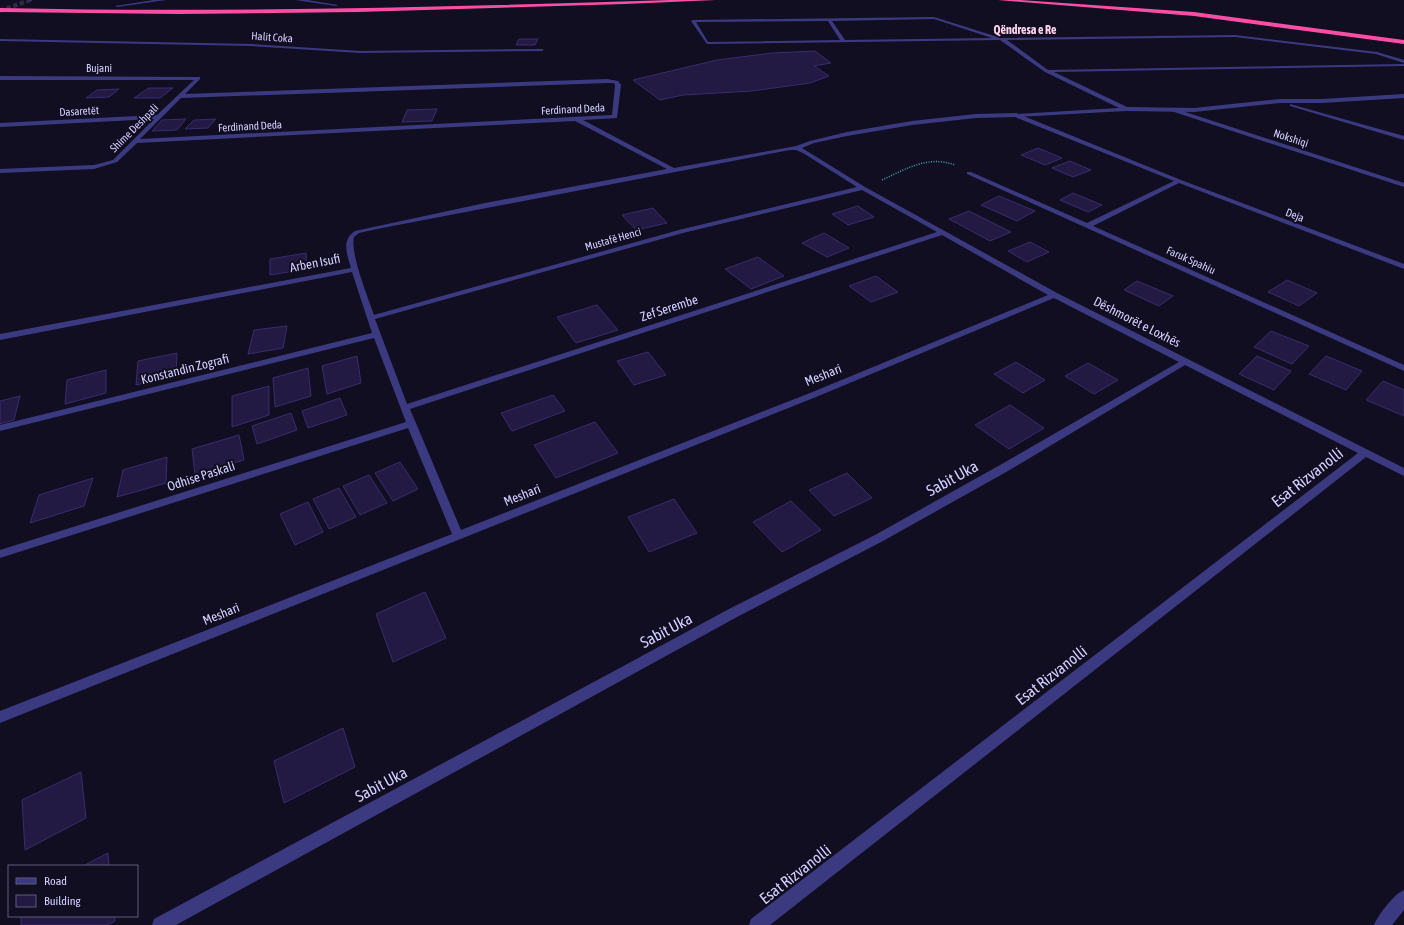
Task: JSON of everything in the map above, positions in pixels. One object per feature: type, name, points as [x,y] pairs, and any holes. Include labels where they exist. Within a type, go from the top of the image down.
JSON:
[{"type":"highway","points":[[0,4],[117,6],[336,5],[556,0]]},
{"type":"highway","points":[[0,10],[163,12],[321,11],[714,0]]},
{"type":"highway","points":[[1000,0],[1194,14],[1404,42]]},
{"type":"highway","points":[[1076,0],[1234,14],[1404,37]]},
{"type":"street","points":[[117,6],[164,0]]},
{"type":"street","points":[[297,0],[336,5]]},
{"type":"street","points":[[1126,109],[1047,71],[1003,40],[934,18],[693,21],[707,43],[1003,40],[1235,36],[1377,52],[1404,62]]},
{"type":"street","points":[[829,19],[844,42]]},
{"type":"street","name":"Halit Coka","points":[[0,40],[252,45],[360,52],[542,50]]},
{"type":"street","points":[[1047,71],[1404,65]]},
{"type":"street","name":"Bujani","points":[[0,78],[198,78]]},
{"type":"street","points":[[0,82],[8,78]]},
{"type":"street","name":"Shime Deshpali","points":[[0,171],[100,166],[115,161],[198,78]]},
{"type":"street","name":"Ferdinand Deda","points":[[135,141],[614,116],[617,83],[607,81],[181,96]]},
{"type":"street","points":[[355,269],[350,243],[351,236],[365,229],[782,149],[797,148],[812,142],[847,134],[912,123],[976,116],[1126,109],[1194,110],[1280,102],[1404,96]]},
{"type":"street","points":[[1280,102],[1404,138]]},
{"type":"street","name":"Nokshiqi","points":[[1173,110],[1404,185]]},
{"type":"street","name":"Deja","points":[[1016,115],[1179,181],[1404,267]]},
{"type":"street","name":"Dasaretët","points":[[0,125],[160,116]]},
{"type":"street","points":[[576,119],[673,170]]},
{"type":"street","name":"Dëshmorët e Loxhës","points":[[797,148],[863,188],[1054,295],[1404,472]]},
{"type":"street","name":"Faruk Spahiu","points":[[969,173],[1404,368]]},
{"type":"street","points":[[1087,226],[1179,181]]},
{"type":"street","name":"Mustafë Henci","points":[[371,318],[682,232],[863,188]]},
{"type":"street","name":"Zef Serembe","points":[[404,408],[942,233]]},
{"type":"street","name":"Arben Isufi","points":[[0,337],[355,269],[376,335],[404,408],[458,536]]},
{"type":"street","name":"Meshari","points":[[0,717],[813,395],[1054,295]]},
{"type":"street","name":"Konstandin Zografi","points":[[0,428],[376,335]]},
{"type":"street","name":"Sabit Uka","points":[[160,925],[733,613],[879,538],[1004,468],[1186,361]]},
{"type":"street","name":"Odhise Paskali","points":[[0,554],[411,424]]},
{"type":"street","name":"Esat Rizvanolli","points":[[757,925],[1366,453]]},
{"type":"street","points":[[1382,925],[1404,898]]},
{"type":"path","points":[[863,188],[927,161],[944,160],[969,173]]},
{"type":"building","points":[[519,39],[538,39],[535,45],[516,45]]},
{"type":"building","points":[[815,51],[831,63],[814,66],[829,76],[810,83],[752,91],[683,95],[660,100],[633,80],[717,60],[772,53]]},
{"type":"building","points":[[149,88],[173,88],[160,98],[134,98]]},
{"type":"building","points":[[119,89],[109,97],[86,98],[97,90]]},
{"type":"building","points":[[437,109],[432,121],[402,122],[407,110]]},
{"type":"building","points":[[186,119],[177,130],[152,131],[162,120]]},
{"type":"building","points":[[216,119],[208,128],[185,129],[194,120]]},
{"type":"building","points":[[1038,148],[1062,158],[1045,165],[1021,155]]},
{"type":"building","points":[[1070,161],[1091,170],[1073,177],[1052,168]]},
{"type":"building","points":[[1073,193],[1102,205],[1088,212],[1060,200]]},
{"type":"building","points":[[999,196],[1035,211],[1017,221],[981,205]]},
{"type":"building","points":[[858,206],[874,217],[848,225],[832,214]]},
{"type":"building","points":[[653,208],[667,223],[636,230],[622,215]]},
{"type":"building","points":[[969,211],[1011,232],[990,241],[949,219]]},
{"type":"building","points":[[824,233],[849,248],[827,257],[802,243]]},
{"type":"building","points":[[1030,242],[1049,252],[1027,262],[1008,251]]},
{"type":"building","points":[[306,253],[307,269],[270,275],[270,259]]},
{"type":"building","points":[[758,257],[784,276],[751,289],[725,269]]},
{"type":"building","points":[[876,276],[898,292],[871,302],[849,286]]},
{"type":"building","points":[[1287,280],[1317,293],[1299,306],[1268,292]]},
{"type":"building","points":[[1137,281],[1173,296],[1159,306],[1124,290]]},
{"type":"building","points":[[597,305],[618,330],[576,343],[557,317]]},
{"type":"building","points":[[287,326],[283,348],[248,354],[254,330]]},
{"type":"building","points":[[1271,331],[1309,346],[1292,364],[1254,347]]},
{"type":"building","points":[[648,352],[666,375],[634,385],[617,361]]},
{"type":"building","points":[[177,353],[176,375],[136,385],[138,361]]},
{"type":"building","points":[[357,356],[361,383],[327,394],[322,366]]},
{"type":"building","points":[[1257,356],[1291,371],[1274,390],[1239,374]]},
{"type":"building","points":[[1326,356],[1362,371],[1346,390],[1309,374]]},
{"type":"building","points":[[1016,362],[1045,380],[1023,393],[994,374]]},
{"type":"building","points":[[1088,363],[1118,380],[1094,394],[1065,376]]},
{"type":"building","points":[[308,368],[311,396],[275,407],[273,378]]},
{"type":"building","points":[[106,370],[106,393],[65,404],[67,380]]},
{"type":"building","points":[[1383,381],[1404,390],[1404,416],[1366,400]]},
{"type":"building","points":[[269,386],[269,415],[232,427],[232,396]]},
{"type":"building","points":[[553,395],[565,411],[512,431],[501,413]]},
{"type":"building","points":[[20,396],[14,420],[0,424],[0,401]]},
{"type":"building","points":[[340,398],[347,415],[308,428],[302,411]]},
{"type":"building","points":[[1010,405],[1044,428],[1009,449],[975,425]]},
{"type":"building","points":[[291,413],[297,430],[257,444],[252,426]]},
{"type":"building","points":[[595,422],[618,453],[556,478],[534,445]]},
{"type":"building","points":[[239,435],[244,460],[195,475],[192,449]]},
{"type":"building","points":[[167,457],[166,483],[117,497],[123,470]]},
{"type":"building","points":[[400,462],[418,489],[393,501],[375,473]]},
{"type":"building","points":[[847,473],[872,498],[834,516],[809,490]]},
{"type":"building","points":[[369,475],[387,503],[360,515],[343,486]]},
{"type":"building","points":[[93,478],[84,506],[30,523],[39,495]]},
{"type":"building","points":[[339,488],[356,517],[329,529],[313,499]]},
{"type":"building","points":[[674,499],[697,533],[649,552],[628,517]]},
{"type":"building","points":[[791,501],[821,530],[782,552],[753,522]]},
{"type":"building","points":[[308,502],[323,532],[295,545],[280,514]]},
{"type":"building","points":[[425,592],[446,638],[393,662],[376,614]]},
{"type":"building","points":[[343,728],[355,767],[284,803],[274,761]]},
{"type":"building","points":[[81,772],[86,818],[25,850],[22,800]]},
{"type":"building","points":[[108,853],[109,865],[85,865]]},
{"type":"building","points":[[21,917],[114,917],[115,921],[107,925],[21,925]]},
{"type":"tunnel","points":[[0,11],[30,0]]},
{"type":"district","name":"Qëndresa e Re","points":[[1025,30]]}]
